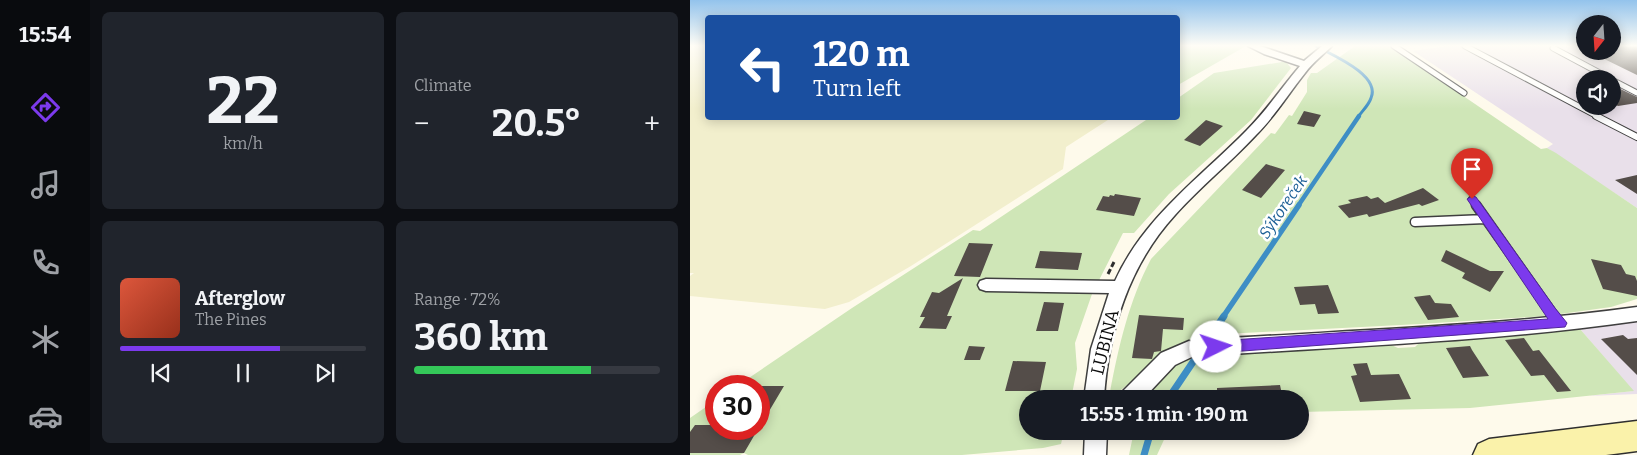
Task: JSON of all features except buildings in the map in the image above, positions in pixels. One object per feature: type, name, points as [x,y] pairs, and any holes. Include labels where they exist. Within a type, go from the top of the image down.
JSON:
[{"type":"main road","points":[[1489,455],[1637,436]]},
{"type":"street","name":"LUBINA","points":[[1095,390],[1101,346],[1120,287],[1136,256],[1168,213],[1264,121],[1304,67]]},
{"type":"street","points":[[986,285],[1120,287]]},
{"type":"street","points":[[1216,347],[1560,323],[1637,314]]},
{"type":"street","points":[[1138,390],[1168,359],[1189,349]]},
{"type":"street","points":[[1095,455],[1096,440]]},
{"type":"lane","points":[[1426,67],[1464,93]]},
{"type":"lane","points":[[1503,67],[1637,137]]},
{"type":"lane","points":[[1621,84],[1637,93]]},
{"type":"lane","points":[[1472,199],[1560,323]]},
{"type":"lane","points":[[1415,222],[1485,219]]},
{"type":"shaded area","points":[[690,67],[705,67],[705,120],[1108,120],[1066,147],[1063,169],[911,266],[849,302],[825,309],[690,296],[690,276],[694,273],[690,273]]},
{"type":"shaded area","points":[[1437,67],[1637,67],[1637,208],[1547,148],[1553,144]]},
{"type":"shaded area","points":[[1637,318],[1637,394],[1588,396],[1633,391],[1580,329]]},
{"type":"green space","points":[[1180,67],[1209,67],[1180,84]]},
{"type":"green space","points":[[1250,67],[1291,68],[1251,120],[1169,194],[1134,233],[1123,233],[1092,294],[1075,343],[1077,369],[1073,390],[1019,390],[1019,440],[1062,440],[1061,444],[1043,448],[962,455],[748,455],[744,453],[740,455],[690,455],[690,418],[705,408],[705,440],[770,440],[770,375],[753,375],[852,308],[973,230],[980,231],[1146,120],[1180,120],[1180,97],[1214,73]]},
{"type":"green space","points":[[1325,67],[1421,67],[1541,149],[1547,148],[1556,153],[1637,208],[1637,299],[1611,307],[1546,316],[1224,334],[1217,343],[1190,346],[1156,362],[1121,390],[1110,390],[1117,357],[1131,307],[1151,259],[1271,133],[1275,134],[1289,115],[1292,116],[1307,92],[1307,80],[1311,73],[1317,73]]},
{"type":"green space","points":[[1580,329],[1634,391],[1470,408],[1309,412],[1309,390],[1150,390],[1168,367],[1189,352],[1208,352],[1205,360],[1209,355],[1225,353],[1389,344],[1398,348],[1415,347],[1420,342]]},
{"type":"green space","points":[[1132,440],[1164,440],[1157,455],[1129,455]]},
{"type":"waterway","name":"Sýkoreček","points":[[1353,67],[1369,81],[1372,90],[1367,106],[1358,117]]},
{"type":"waterway","name":"Sýkoreček","points":[[1298,206],[1359,116]]},
{"type":"waterway","name":"Sýkoreček","points":[[1223,317],[1299,205]]},
{"type":"waterway","name":"Sýkoreček","points":[[1174,390],[1224,316]]},
{"type":"waterway","name":"Sýkoreček","points":[[1144,455],[1148,440]]},
{"type":"route","points":[[1216,347],[1560,323],[1550,312],[1472,199]]}]
